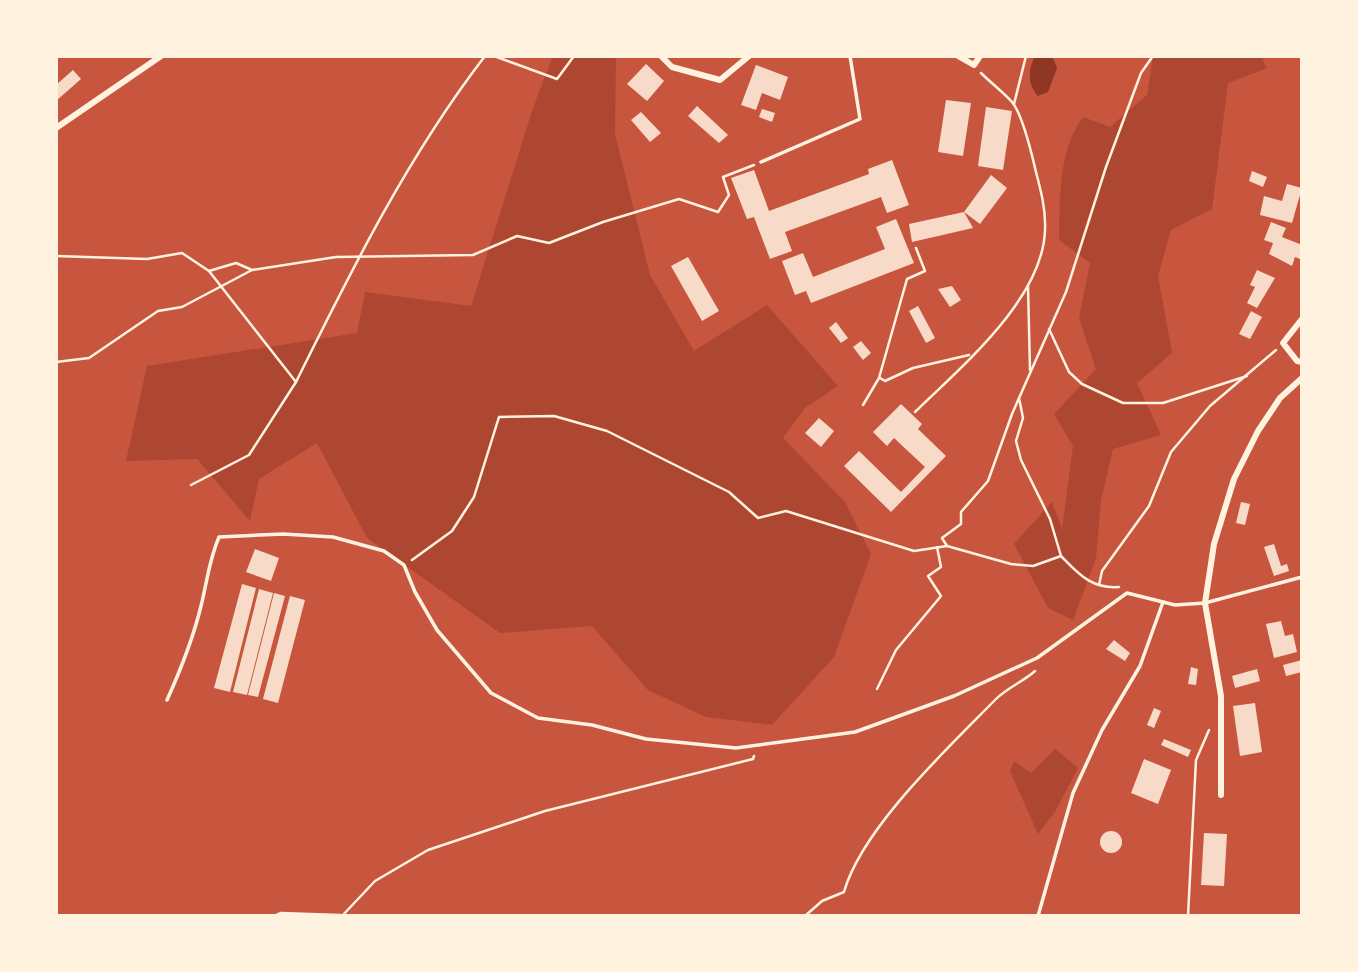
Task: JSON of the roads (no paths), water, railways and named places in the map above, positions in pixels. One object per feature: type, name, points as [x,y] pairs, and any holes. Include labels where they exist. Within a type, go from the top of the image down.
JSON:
[{"type":"street","points":[[56,128],[161,56]]},
{"type":"street","points":[[661,56],[672,67],[720,80],[749,56]]},
{"type":"street","points":[[958,56],[974,65],[980,56]]},
{"type":"street","points":[[1302,319],[1283,343],[1297,361],[1302,362]]},
{"type":"street","points":[[1221,795],[1221,696],[1205,603],[1214,544],[1234,479],[1280,398],[1302,378]]},
{"type":"lane","points":[[761,162],[860,119],[849,56]]},
{"type":"lane","points":[[167,700],[184,662],[201,605],[210,558],[219,537],[283,534],[332,537],[384,551],[404,565],[415,592],[437,631],[491,693],[538,718],[593,725],[646,739],[736,748],[855,733],[954,696],[1037,658],[1127,593],[1175,605],[1205,603],[1302,577]]},
{"type":"lane","points":[[1038,916],[1073,793],[1102,730],[1140,666],[1163,602]]}]
